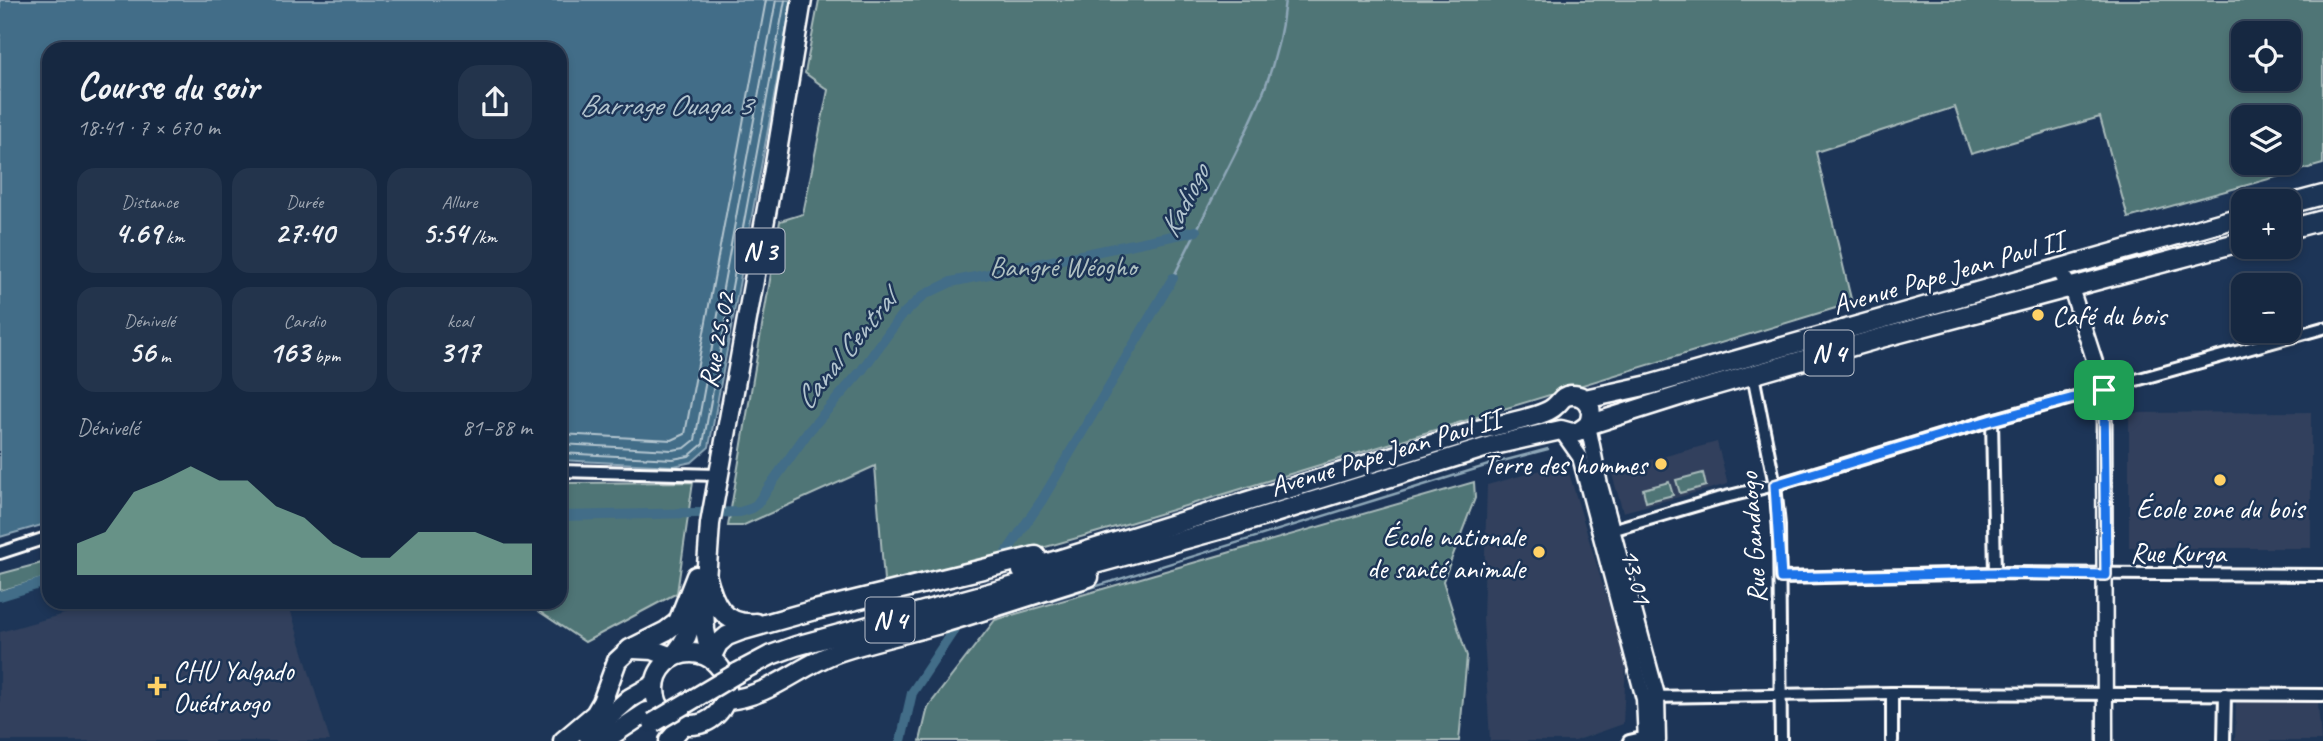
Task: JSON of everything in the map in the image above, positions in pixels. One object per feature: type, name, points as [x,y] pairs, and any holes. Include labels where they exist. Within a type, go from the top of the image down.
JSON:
[{"type":"main road","name":"Rue 25.02","points":[[672,657],[684,645],[692,623],[802,0]]},
{"type":"main road","points":[[2301,201],[2323,195]]},
{"type":"main road","name":"Avenue Pape Jean Paul II","points":[[1224,508],[1481,429],[1526,418],[1554,407],[1567,396],[1574,395],[1585,399],[1649,385],[2231,220]]},
{"type":"main road","points":[[2301,226],[2323,220]]},
{"type":"main road","name":"Avenue Pape Jean Paul II","points":[[1226,528],[1494,445],[1561,430],[1572,433],[1584,430],[1588,425],[1692,392],[2231,245]]},
{"type":"main road","points":[[1585,399],[1592,412],[1588,425]]},
{"type":"main road","points":[[1554,407],[1554,420],[1561,430]]},
{"type":"main road","points":[[630,649],[653,650],[672,657],[699,653],[711,658],[718,644],[727,636],[777,621],[1224,508]]},
{"type":"main road","name":"N 4","points":[[603,741],[650,718],[734,668],[795,636],[1006,576],[1224,508]]},
{"type":"main road","points":[[581,741],[630,698],[655,684],[658,705],[673,721],[683,725],[705,723],[715,718],[727,700],[762,693],[808,664],[839,652],[997,607],[1226,528]]},
{"type":"main road","name":"N 4","points":[[734,668],[796,646],[1226,528]]},
{"type":"main road","name":"Rue 25.02","points":[[701,575],[705,630],[711,658]]},
{"type":"main road","points":[[701,575],[719,610],[732,620],[742,624],[777,621]]},
{"type":"main road","points":[[563,741],[595,714],[617,661],[630,649],[678,622],[701,575]]},
{"type":"main road","name":"N 3","points":[[655,684],[658,673],[672,657]]},
{"type":"main road","name":"N 3","points":[[711,658],[718,664],[727,681],[727,700]]},
{"type":"main road","name":"N 4","points":[[623,741],[650,718]]},
{"type":"main road","points":[[668,741],[683,725]]},
{"type":"street","points":[[2057,268],[2071,288],[2104,390],[2105,741]]},
{"type":"street","points":[[1606,532],[2323,328]]},
{"type":"street","name":"Rue Gandaogo","points":[[1753,375],[1775,485],[1781,578],[1781,741]]},
{"type":"street","points":[[1992,420],[1996,573]]},
{"type":"street","name":"13.01","points":[[1588,425],[1606,532]]},
{"type":"street","name":"13.01","points":[[1561,430],[1580,457],[1606,532],[1650,697],[1650,739]]},
{"type":"street","points":[[567,471],[718,475]]},
{"type":"street","points":[[0,553],[42,539]]},
{"type":"street","name":"Rue Kurga","points":[[1781,578],[1996,573],[2323,575]]},
{"type":"street","points":[[1650,697],[2105,693],[2323,695]]},
{"type":"street","points":[[1892,694],[1892,741]]},
{"type":"street","points":[[2224,741],[2225,694]]},
{"type":"street","points":[[1629,741],[1650,739]]},
{"type":"shaded area","name":"École zone du bois","points":[[2311,412],[2311,548],[2129,548],[2129,413]]},
{"type":"shaded area","points":[[1717,442],[1728,484],[1623,512],[1611,471]]},
{"type":"shaded area","name":"École nationale de santé animale","points":[[1566,463],[1626,662],[1623,724],[1575,741],[1490,741],[1483,619],[1487,485]]},
{"type":"shaded area","name":"CHU Yalgado Ouédraogo","points":[[81,609],[290,609],[330,741],[0,741],[0,632]]},
{"type":"shaded area","points":[[2236,702],[2318,703],[2321,741],[2235,741]]},
{"type":"green space","name":"Bangré Wéogho","points":[[819,0],[2323,0],[2323,164],[2301,170],[2301,105],[2231,105],[2231,175],[2283,175],[2128,218],[2100,117],[1971,154],[1955,107],[1816,152],[1852,303],[1126,524],[885,593],[875,466],[742,526],[728,526],[780,221],[803,214],[828,90],[805,73]]},
{"type":"green space","points":[[1703,473],[1706,486],[1680,493],[1676,480]]},
{"type":"green space","points":[[693,482],[677,593],[585,642],[536,609],[567,609],[567,483]]},
{"type":"green space","points":[[1474,482],[1475,498],[1443,581],[1467,656],[1459,741],[920,741],[928,707],[995,620]]},
{"type":"green space","points":[[1669,482],[1673,495],[1646,502],[1643,489]]},
{"type":"green space","points":[[42,563],[42,579],[0,591],[0,574]]},
{"type":"water","name":"Barrage Ouaga 3","points":[[0,0],[792,0],[709,447],[692,462],[674,466],[567,460],[567,42],[42,42],[42,525],[0,537]]},
{"type":"waterway","name":"Kadiogo","points":[[1173,278],[1247,130],[1264,89],[1277,47],[1285,0]]},
{"type":"waterway","name":"Canal Central","points":[[567,516],[740,512],[750,509],[757,504],[808,432],[862,370],[900,317],[924,295],[951,282],[1196,231]]},
{"type":"waterway","name":"Kadiogo","points":[[1006,553],[1042,500],[1173,278]]},
{"type":"waterway","points":[[1000,616],[1548,449]]},
{"type":"waterway","name":"Canal Central","points":[[0,596],[42,583]]},
{"type":"waterway","name":"Kadiogo","points":[[901,741],[912,693],[953,631]]},
{"type":"place","name":"Café du bois","points":[[2038,315]]},
{"type":"place","name":"Terre des hommes","points":[[1661,464]]},
{"type":"place","name":"École zone du bois","points":[[2220,480]]},
{"type":"place","name":"École nationale de santé animale","points":[[1539,552]]},
{"type":"place","name":"CHU Yalgado Ouédraogo","points":[[157,686]]},
{"type":"route","points":[[2104,390],[2106,575],[1996,573],[1781,578],[1775,485],[1992,420],[2104,390]]}]
